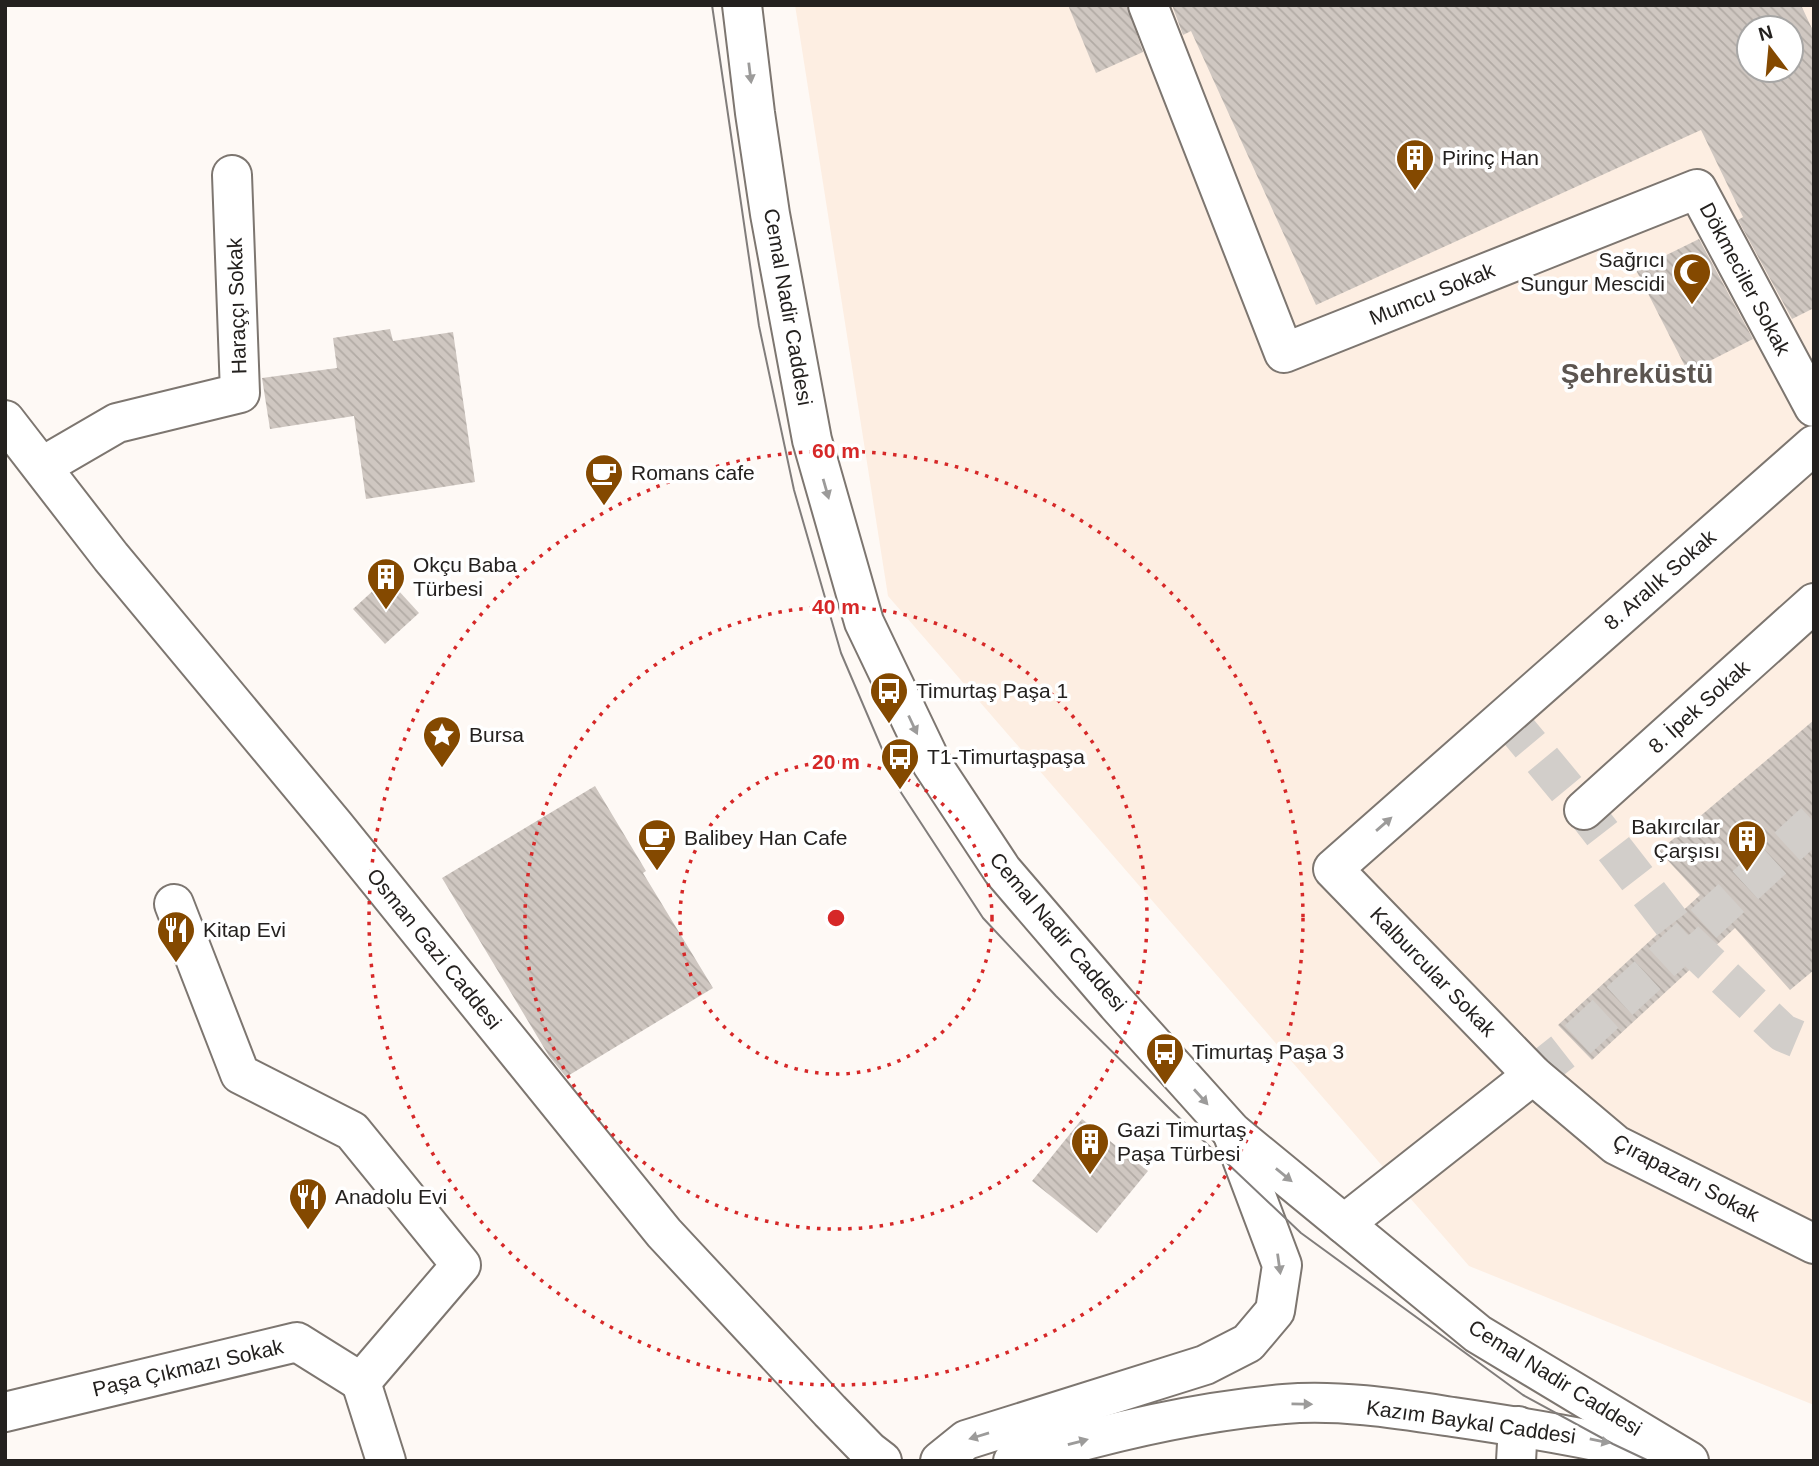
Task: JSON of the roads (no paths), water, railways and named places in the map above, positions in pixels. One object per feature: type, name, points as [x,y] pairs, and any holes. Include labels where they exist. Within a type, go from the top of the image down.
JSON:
[{"type":"street","name":"Cemal Nadir Caddesi","points":[[742,5],[771,214],[812,440],[864,622],[932,764],[1002,870],[1232,1132],[1478,1334],[1689,1461]]},
{"type":"street","name":"Mumcu Sokak","points":[[1148,5],[1284,353],[1696,189]]},
{"type":"street","name":"Haraççı Sokak","points":[[43,466],[117,423],[240,393],[232,175]]},
{"type":"street","name":"Dökmeciler Sokak","points":[[1696,189],[1814,407]]},
{"type":"street","name":"Osman Gazi Caddesi","points":[[5,420],[111,556],[334,825],[664,1233],[830,1411],[882,1461]]},
{"type":"street","name":"8. Aralık Sokak","points":[[1333,869],[1814,445]]},
{"type":"street","name":"8. İpek Sokak","points":[[1584,810],[1814,603]]},
{"type":"street","name":"Kalburcular Sokak","points":[[1333,869],[1533,1075]]},
{"type":"street","points":[[174,904],[240,1074],[352,1131],[461,1265],[361,1382],[386,1461]]},
{"type":"street","points":[[1344,1224],[1533,1075]]},
{"type":"street","name":"Çırapazarı Sokak","points":[[1533,1075],[1616,1145],[1814,1244]]},
{"type":"street","points":[[940,1461],[966,1440],[1205,1365],[1248,1343],[1275,1311],[1282,1265],[1232,1132]]},
{"type":"street","name":"Paşa Çıkmazı Sokak","points":[[5,1412],[297,1342],[361,1382]]},
{"type":"street","name":"Kazım Baykal Caddesi","points":[[1013,1461],[1096,1438],[1192,1417],[1286,1404],[1380,1406],[1517,1444],[1613,1444],[1682,1461]]},
{"type":"tunnel","points":[[1506,716],[1584,810],[1685,940],[1783,1033],[1814,1046]]},
{"type":"tunnel","points":[[1533,1075],[1575,1042],[1814,822]]},
{"type":"tram line","points":[[712,5],[759,326],[794,490],[841,653],[900,791],[983,918],[1056,996],[1171,1110],[1301,1233],[1523,1395],[1649,1461]]},
{"type":"place","name":"Pirinç Han","points":[[1415,192]]},
{"type":"place","name":"Sağrıcı Sungur Mescidi","points":[[1692,306]]},
{"type":"place","name":"Romans cafe","points":[[604,507]]},
{"type":"place","name":"Okçu Baba Türbesi","points":[[386,611]]},
{"type":"place","name":"Timurtaş Paşa 1","points":[[889,725]]},
{"type":"place","name":"Bursa","points":[[442,769]]},
{"type":"place","name":"T1-Timurtaşpaşa","points":[[900,791]]},
{"type":"place","name":"Balibey Han Cafe","points":[[657,872]]},
{"type":"place","name":"Bakırcılar Çarşısı","points":[[1747,873]]},
{"type":"place","name":"Kitap Evi","points":[[176,964]]},
{"type":"place","name":"Timurtaş Paşa 3","points":[[1165,1086]]},
{"type":"place","name":"Gazi Timurtaş Paşa Türbesi","points":[[1090,1176]]},
{"type":"place","name":"Anadolu Evi","points":[[308,1231]]},
{"type":"district","name":"Şehreküstü","points":[[1637,373]]}]
